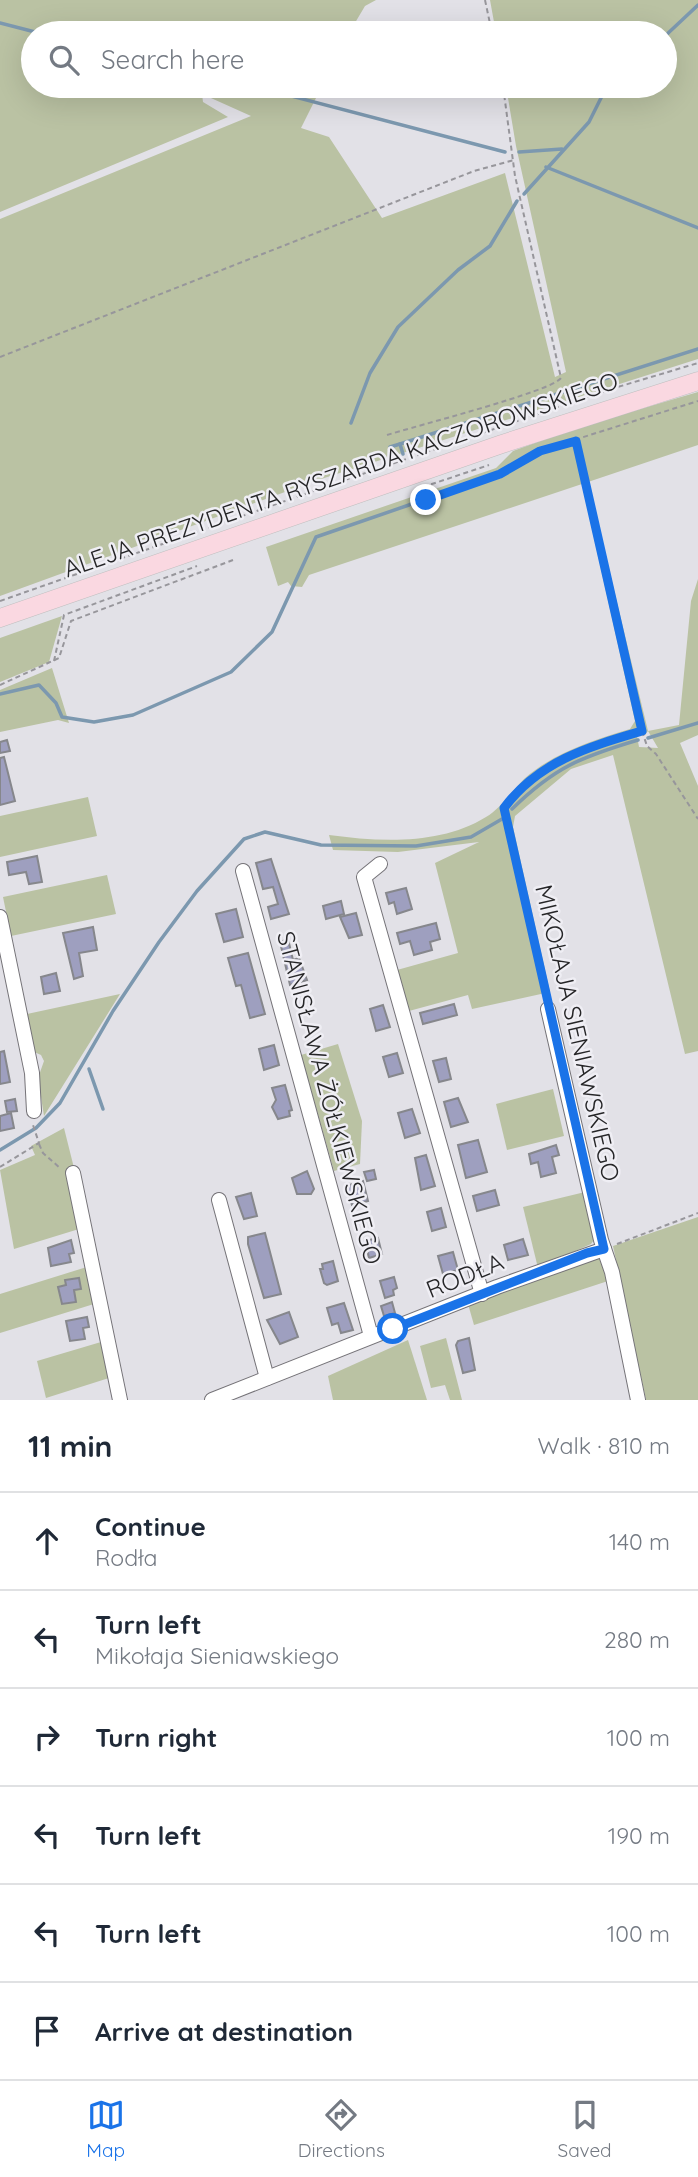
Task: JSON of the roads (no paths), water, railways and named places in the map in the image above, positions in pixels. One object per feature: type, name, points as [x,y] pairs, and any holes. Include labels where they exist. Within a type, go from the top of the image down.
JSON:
[{"type":"main road","name":"ALEJA PREZYDENTA RYSZARDA KACZOROWSKIEGO","points":[[0,618],[502,444],[698,381]]},
{"type":"street","points":[[380,864],[364,877],[482,1294]]},
{"type":"street","name":"STANISŁAWA ŻÓŁKIEWSKIEGO","points":[[243,871],[372,1336]]},
{"type":"street","points":[[0,917],[32,1073],[34,1111]]},
{"type":"street","name":"MIKOŁAJA SIENIAWSKIEGO","points":[[548,1009],[638,1400]]},
{"type":"street","points":[[73,1173],[120,1400]]},
{"type":"street","points":[[219,1200],[267,1378]]},
{"type":"street","name":"RODŁA","points":[[212,1400],[372,1336],[604,1249]]},
{"type":"waterway","points":[[677,25],[698,5]]},
{"type":"waterway","points":[[0,23],[21,28]]},
{"type":"waterway","points":[[299,98],[505,152]]},
{"type":"waterway","points":[[524,194],[589,122],[601,98]]},
{"type":"waterway","points":[[519,152],[562,149]]},
{"type":"waterway","points":[[546,167],[698,228]]},
{"type":"waterway","points":[[351,423],[370,373],[398,327],[458,270],[490,246],[517,201]]},
{"type":"waterway","points":[[400,444],[698,349]]},
{"type":"waterway","points":[[390,447],[400,444],[403,454]]},
{"type":"waterway","points":[[0,694],[39,685],[56,703],[62,717],[94,722],[133,715],[231,672],[272,632],[316,537],[409,505],[416,501],[417,495]]},
{"type":"waterway","points":[[648,738],[698,723]]},
{"type":"waterway","points":[[512,809],[542,783],[570,765],[638,740]]},
{"type":"waterway","points":[[0,1150],[36,1128],[60,1103],[113,1011],[159,942],[197,891],[244,839],[265,832],[321,845],[416,846],[471,837],[502,819]]},
{"type":"waterway","points":[[89,1069],[103,1109]]}]
